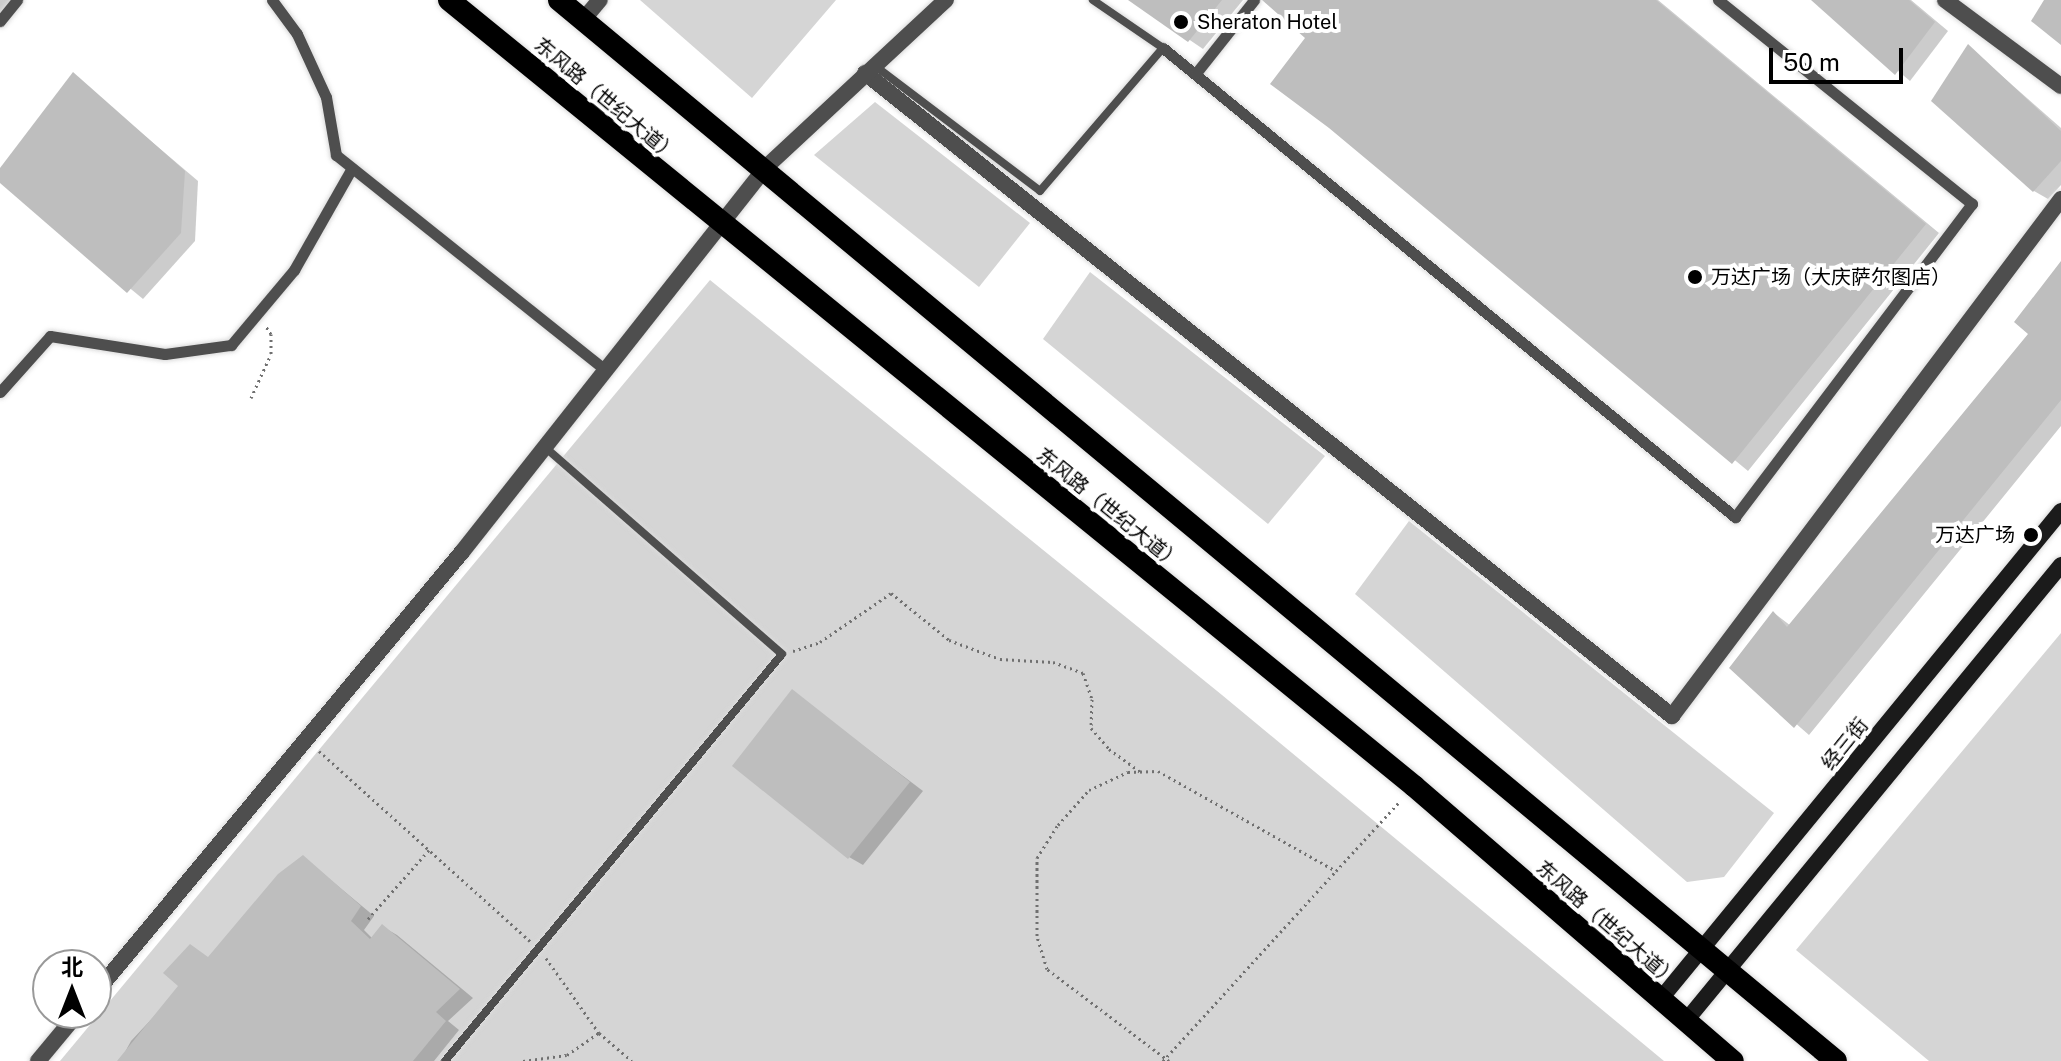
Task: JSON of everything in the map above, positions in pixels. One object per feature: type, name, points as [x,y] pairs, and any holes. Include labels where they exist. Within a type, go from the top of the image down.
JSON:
[{"type":"highway","name":"东风路（世纪大道）","points":[[449,0],[719,225],[1414,786],[1659,1001],[1733,1061]]},
{"type":"highway","name":"东风路（世纪大道）","points":[[559,0],[765,168],[1701,952],[1836,1061]]},
{"type":"main road","name":"经三街","points":[[1659,1001],[2061,511]]},
{"type":"main road","points":[[1685,1022],[2061,565]]},
{"type":"street","points":[[0,21],[17,0]]},
{"type":"street","points":[[272,0],[297,34],[326,97],[336,155],[605,370]]},
{"type":"street","points":[[583,20],[600,0]]},
{"type":"street","points":[[112,973],[545,447],[765,168],[946,0]]},
{"type":"street","points":[[1196,73],[1254,0]]},
{"type":"street","points":[[1163,48],[1735,517],[1972,204],[1718,0]]},
{"type":"street","points":[[1945,0],[2061,86]]},
{"type":"street","points":[[870,69],[1672,716],[2061,199]]},
{"type":"street","points":[[0,392],[50,336],[165,354],[231,345],[294,270],[352,168]]},
{"type":"street","points":[[38,1061],[65,1029]]},
{"type":"lane","points":[[870,69],[1040,191],[1163,48],[1093,0]]},
{"type":"lane","points":[[445,1061],[782,654],[545,447]]},
{"type":"path","points":[[251,398],[271,354],[271,334],[258,315]]},
{"type":"path","points":[[782,654],[820,642],[891,593],[949,640],[1000,659],[1053,662],[1083,673],[1092,699],[1091,728],[1109,749],[1141,772]]},
{"type":"path","points":[[306,739],[538,949],[599,1033],[632,1061]]},
{"type":"path","points":[[1336,871],[1197,790],[1158,771],[1141,772],[1089,790],[1058,825],[1037,858],[1037,936],[1047,969],[1166,1060],[1414,786]]},
{"type":"path","points":[[368,919],[429,850]]},
{"type":"path","points":[[523,1061],[567,1055],[599,1033]]},
{"type":"shaded area","points":[[640,0],[836,0],[752,98]]},
{"type":"shaded area","points":[[875,102],[1030,223],[979,287],[814,155]]},
{"type":"shaded area","points":[[1090,272],[1325,456],[1268,524],[1043,339]]},
{"type":"shaded area","points":[[710,280],[1222,695],[1664,1061],[60,1061],[87,1029],[112,1029],[112,999]]},
{"type":"shaded area","points":[[1409,521],[1774,813],[1724,877],[1687,882],[1355,594]]},
{"type":"shaded area","points":[[2061,633],[2061,1061],[1929,1061],[1796,950]]},
{"type":"building","name":"Sheraton Hotel","points":[[1128,0],[1222,0],[1188,42]]},
{"type":"building","name":"万达广场（大庆萨尔图店）","points":[[1262,0],[1656,0],[1926,224],[1732,464],[1329,128],[1270,84],[1305,38]]},
{"type":"building","points":[[1811,0],[1909,0],[1935,22],[1895,75]]},
{"type":"building","points":[[2044,0],[2061,0],[2061,45],[2031,21]]},
{"type":"building","points":[[1968,44],[2061,131],[2061,161],[2033,192],[1931,101]]},
{"type":"building","points":[[73,72],[185,171],[181,233],[127,293],[0,183],[0,168]]},
{"type":"building","points":[[2061,261],[2061,400],[1794,728],[1729,668],[1773,611],[1787,627],[2028,334],[2014,322]]},
{"type":"building","points":[[792,689],[910,782],[848,859],[732,766]]},
{"type":"building","points":[[303,855],[361,906],[351,921],[370,939],[382,924],[460,989],[436,1012],[446,1021],[413,1061],[117,1061],[178,986],[163,973],[190,944],[208,957],[278,874]]},
{"type":"place","name":"Sheraton Hotel","points":[[1181,22]]},
{"type":"place","name":"万达广场（大庆萨尔图店）","points":[[1695,277]]},
{"type":"place","name":"万达广场","points":[[2031,535]]}]
